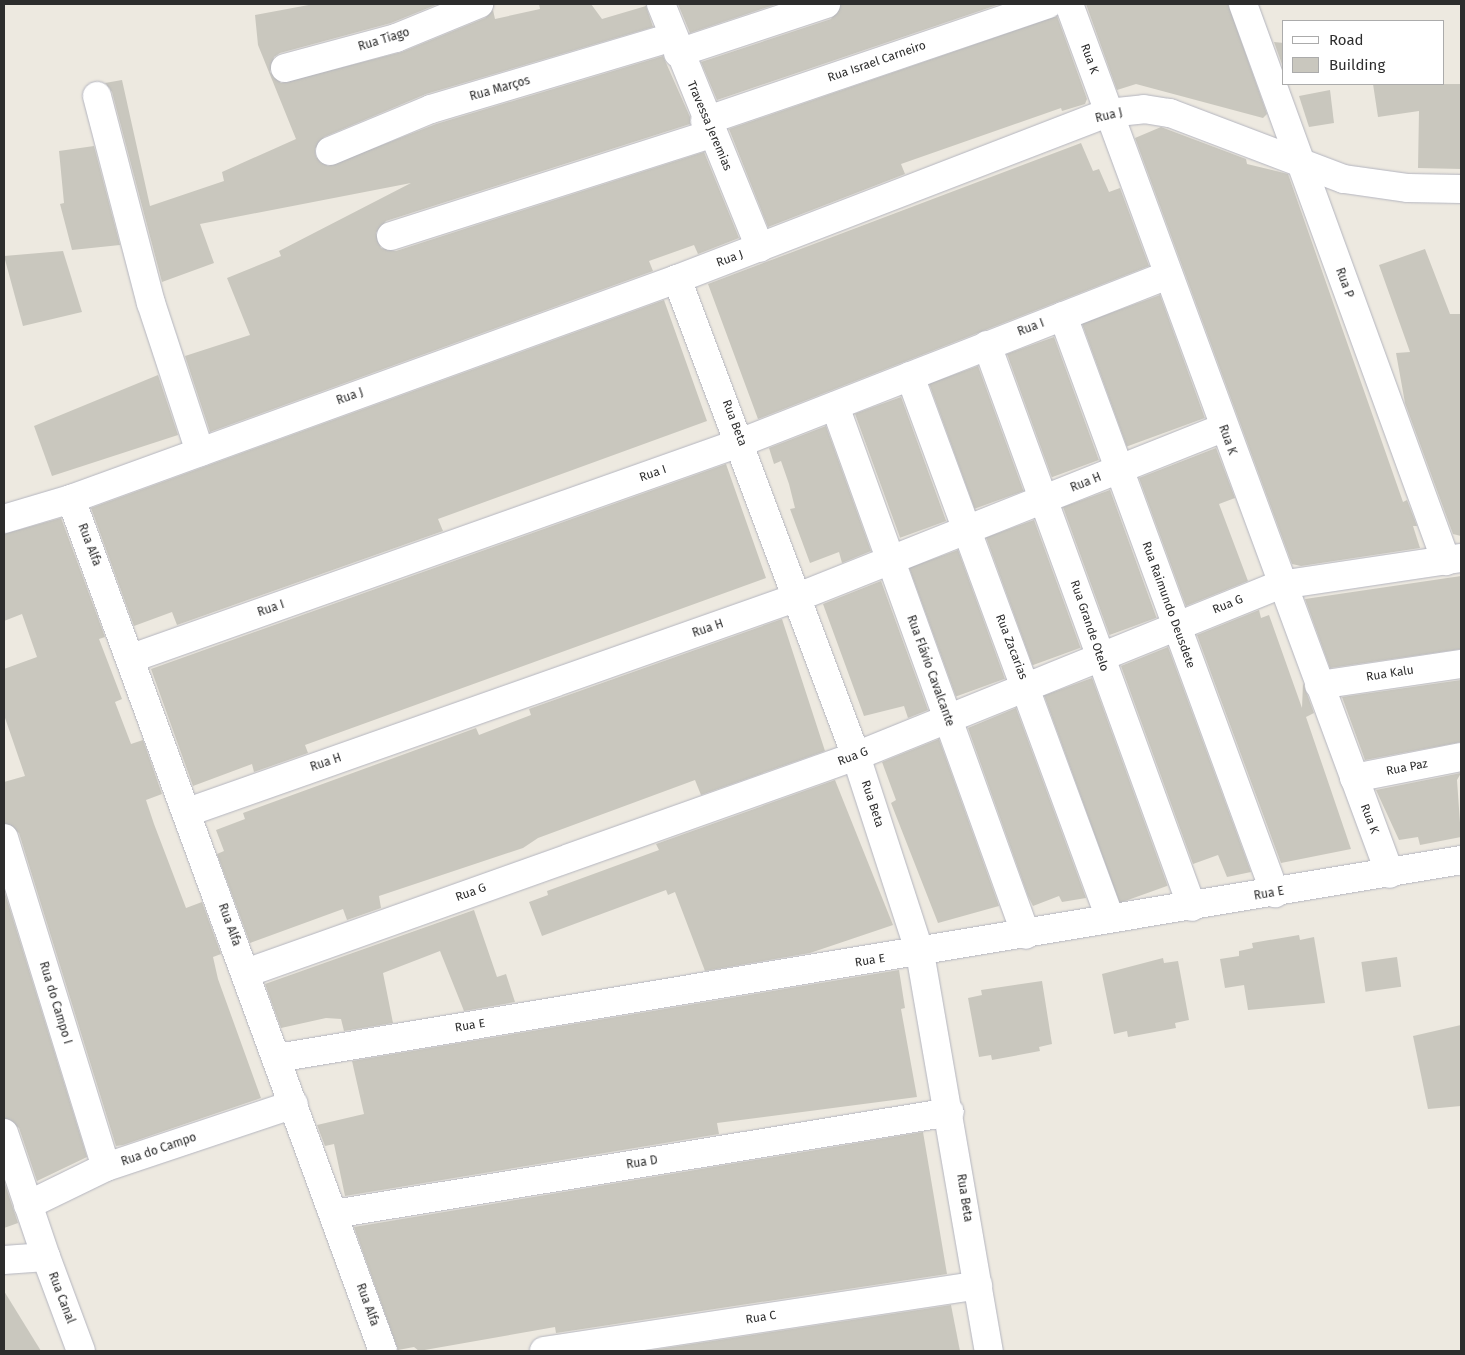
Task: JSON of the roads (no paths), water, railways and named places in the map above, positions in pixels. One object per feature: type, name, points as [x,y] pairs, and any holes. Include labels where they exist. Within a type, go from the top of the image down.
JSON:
[{"type":"street","name":"Rua Tiago","points":[[286,68],[396,38],[479,4]]},
{"type":"street","name":"Travessa Jeremias","points":[[661,4],[708,127],[760,248]]},
{"type":"street","name":"Rua Marços","points":[[330,151],[431,109],[676,45],[762,14],[826,4]]},
{"type":"street","name":"Rua Israel Carneiro","points":[[391,236],[708,127],[1048,4]]},
{"type":"street","name":"Rua K","points":[[1069,4],[1280,584],[1390,874]]},
{"type":"street","name":"Rua P","points":[[1243,4],[1300,161],[1454,560]]},
{"type":"street","points":[[97,96],[151,303],[200,452]]},
{"type":"street","name":"Rua J","points":[[4,519],[71,499],[677,279],[1108,113],[1144,109],[1170,113],[1344,179],[1408,188],[1461,189]]},
{"type":"street","name":"Rua I","points":[[132,658],[742,442],[987,345],[1169,276]]},
{"type":"street","name":"Rua Beta","points":[[677,279],[742,442],[856,756],[920,953],[950,1112],[989,1351]]},
{"type":"street","name":"Rua Raimundo Deusdete","points":[[1063,316],[1275,893]]},
{"type":"street","name":"Rua Grande Otelo","points":[[987,345],[1046,499],[1099,658],[1192,907]]},
{"type":"street","name":"Rua Zacarias","points":[[910,376],[966,531],[1027,686],[1110,918]]},
{"type":"street","name":"Rua Flávio Cavalcante","points":[[835,406],[1026,935]]},
{"type":"street","name":"Rua H","points":[[188,812],[798,597],[1223,428]]},
{"type":"street","name":"Rua Alfa","points":[[71,499],[132,658],[383,1351]]},
{"type":"street","name":"Rua G","points":[[246,974],[856,756],[1280,584],[1454,560]]},
{"type":"street","name":"Rua Kalu","points":[[1319,685],[1461,664]]},
{"type":"street","name":"Rua Paz","points":[[1354,778],[1461,757]]},
{"type":"street","name":"Rua do Campo I","points":[[4,838],[106,1168]]},
{"type":"street","name":"Rua E","points":[[277,1058],[920,953],[1026,935],[1110,918],[1192,907],[1390,874],[1461,860]]},
{"type":"street","name":"Rua do Campo","points":[[28,1204],[106,1168],[294,1104]]},
{"type":"street","name":"Rua D","points":[[334,1214],[950,1112]]},
{"type":"street","points":[[4,1133],[46,1257]]},
{"type":"street","name":"Rua Canal","points":[[4,1260],[46,1257],[81,1351]]},
{"type":"street","name":"Rua C","points":[[544,1351],[978,1285]]}]
